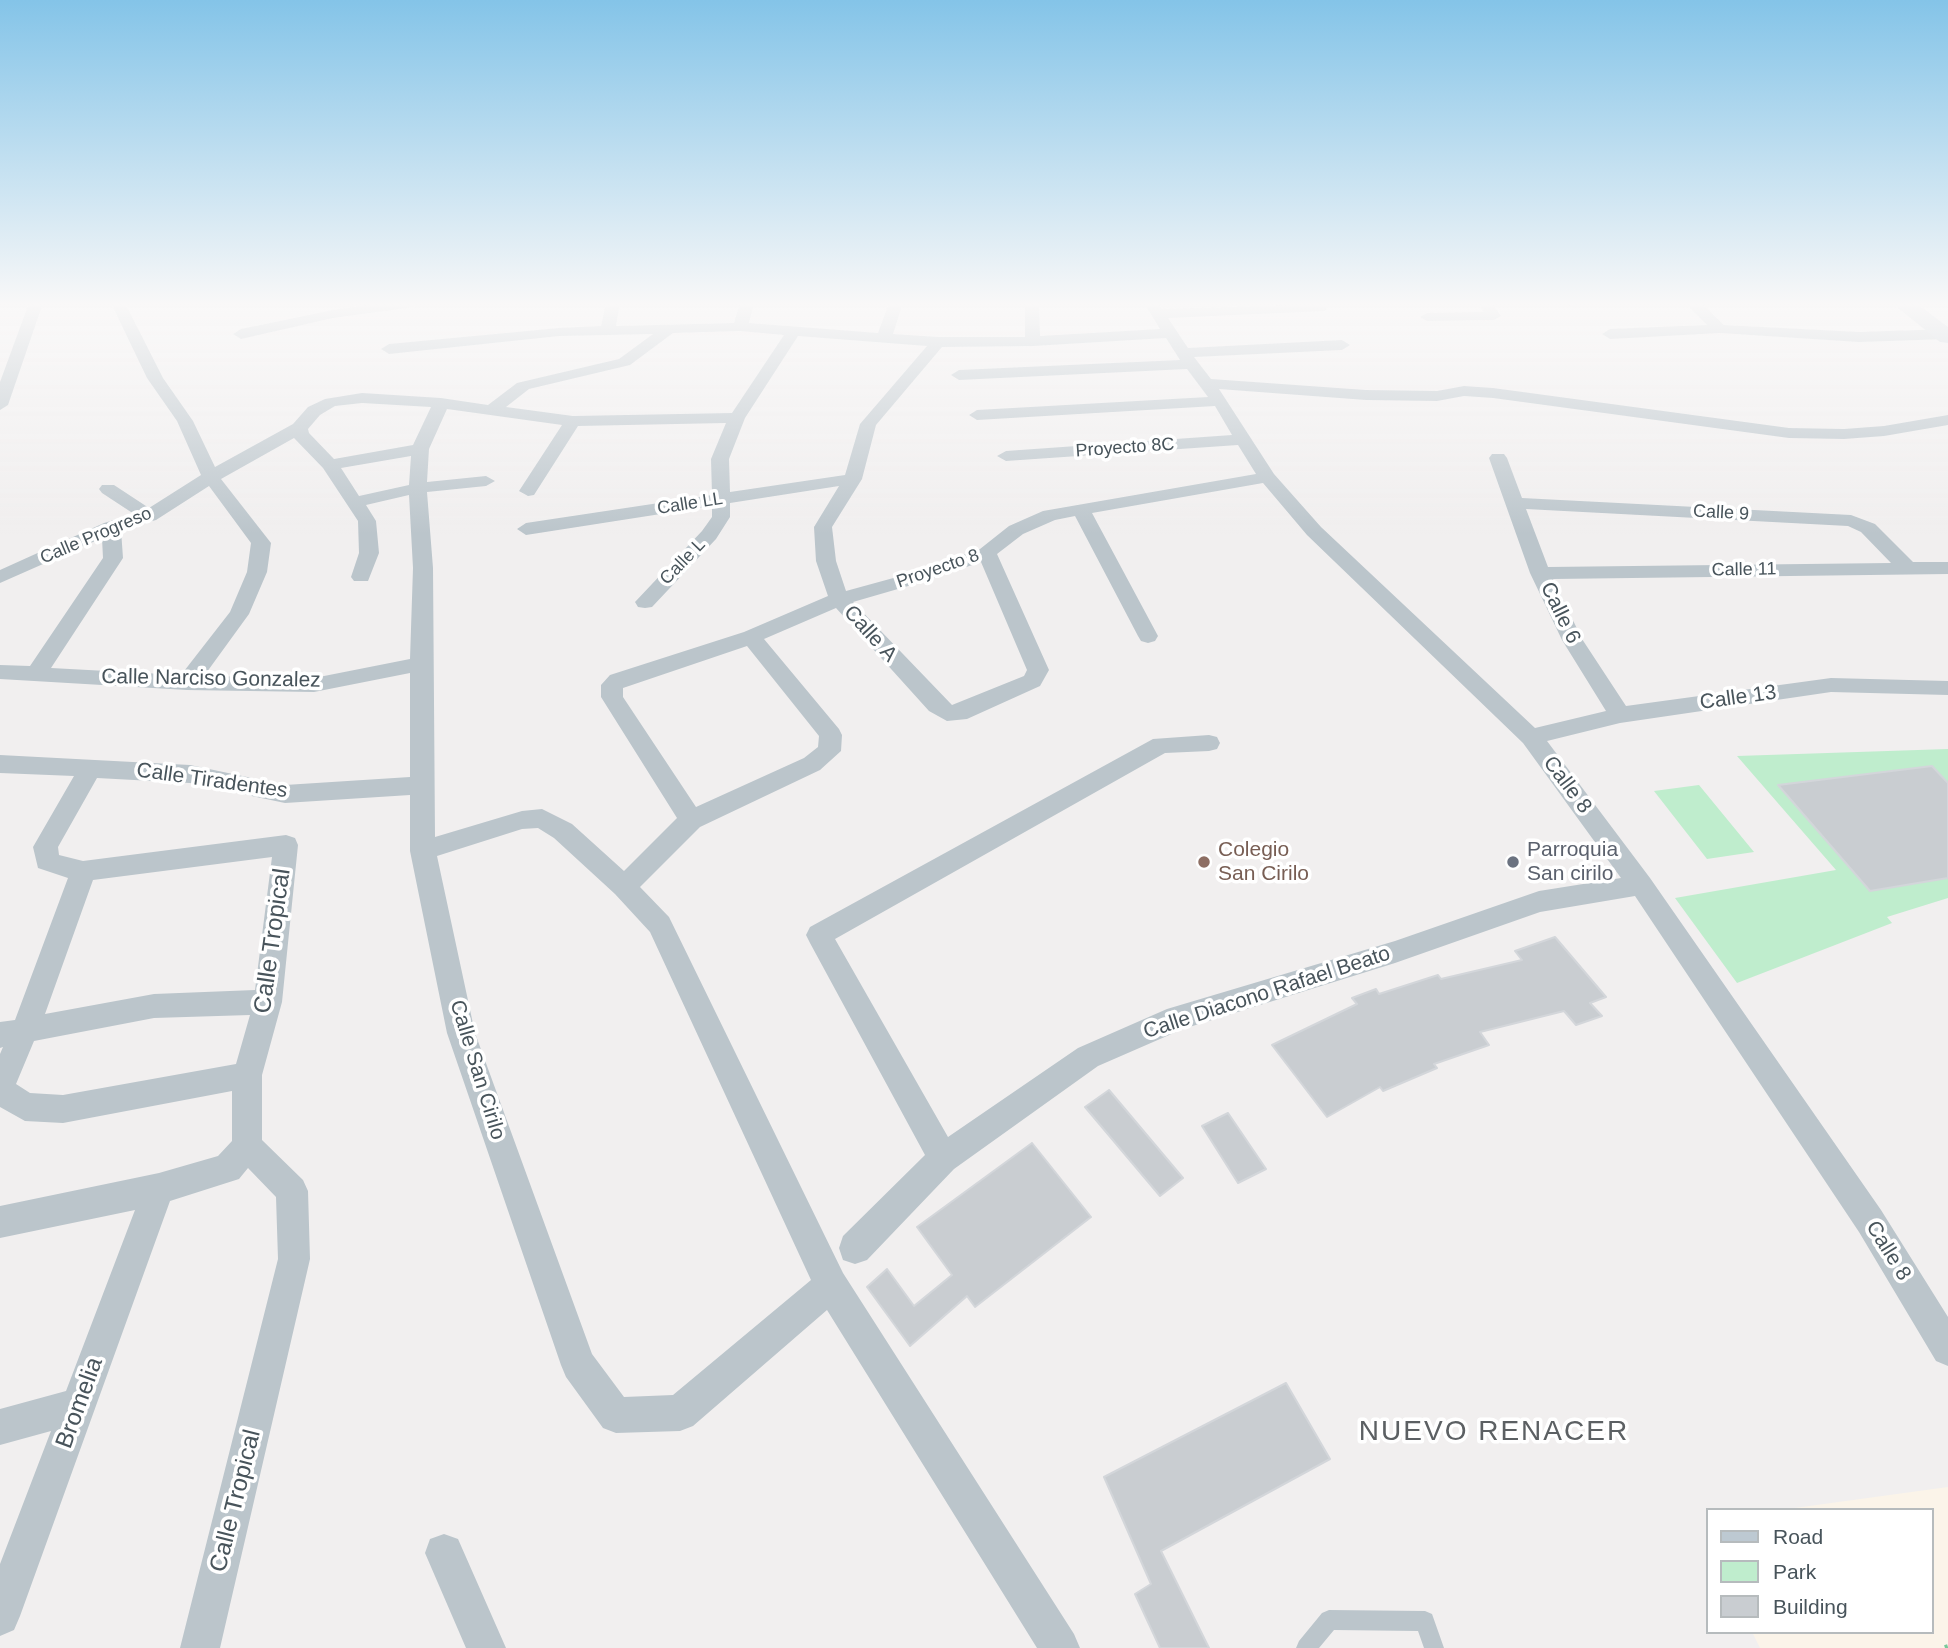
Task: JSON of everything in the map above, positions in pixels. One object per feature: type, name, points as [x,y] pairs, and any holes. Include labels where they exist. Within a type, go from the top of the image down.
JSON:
[{"type":"street","points":[[0,405],[9,380]]},
{"type":"street","points":[[157,380],[185,421],[211,477],[261,543],[257,572],[239,614],[187,683]]},
{"type":"street","points":[[493,409],[523,386],[549,380]]},
{"type":"street","name":"Calle L","points":[[645,602],[709,535],[721,517],[720,459],[737,418],[762,380]]},
{"type":"street","name":"Calle A","points":[[905,380],[868,424],[853,478],[823,527],[826,561],[839,599],[941,711],[959,713],[1032,681],[1038,670],[987,553]]},
{"type":"street","points":[[977,415],[1088,380]]},
{"type":"street","name":"Calle 8","points":[[1203,380],[1267,477],[1314,531],[1531,737],[1641,885],[1870,1222],[1948,1349]]},
{"type":"street","points":[[1305,380],[1366,395],[1437,396],[1464,391],[1483,392],[1789,433],[1844,434],[1884,431],[1948,420]]},
{"type":"street","name":"Calle Progreso","points":[[0,578],[111,527],[149,516],[211,477],[299,428],[314,411],[331,402],[362,398],[441,403],[573,421],[737,418]]},
{"type":"street","name":"Calle San Cirilo","points":[[441,403],[420,449],[418,488],[423,568],[423,851],[461,1033],[578,1365],[616,1415],[680,1413],[831,1286]]},
{"type":"street","points":[[527,491],[573,421]]},
{"type":"street","points":[[299,428],[301,435],[330,465],[367,521],[369,553],[360,577]]},
{"type":"street","name":"Proyecto 8C","points":[[1006,456],[1244,439]]},
{"type":"street","points":[[330,465],[420,449]]},
{"type":"street","name":"Calle 6","points":[[1498,458],[1540,573],[1572,640],[1620,715]]},
{"type":"street","name":"Proyecto 8","points":[[691,820],[612,697],[612,685],[625,677],[751,637],[839,599],[902,582],[987,553],[1016,530],[1050,515],[1267,477]]},
{"type":"street","name":"Calle LL","points":[[526,528],[853,478]]},
{"type":"street","points":[[356,502],[418,488],[486,481]]},
{"type":"street","points":[[108,489],[149,516]]},
{"type":"street","name":"Calle 9","points":[[1516,503],[1851,521],[1868,528],[1908,569]]},
{"type":"street","points":[[1080,510],[1149,636]]},
{"type":"street","points":[[36,674],[113,558],[111,527]]},
{"type":"street","name":"Calle 11","points":[[1540,573],[1948,568]]},
{"type":"street","points":[[624,887],[691,820],[811,764],[829,751],[831,735],[751,637]]},
{"type":"street","name":"Calle Narciso Gonzalez","points":[[0,672],[187,683],[314,685],[421,664]]},
{"type":"street","name":"Calle 13","points":[[1531,737],[1620,715],[1831,685],[1948,688]]},
{"type":"street","points":[[943,1158],[819,935],[1161,745],[1209,743]]},
{"type":"street","name":"Calle Tiradentes","points":[[0,764],[190,774],[285,794],[424,785]]},
{"type":"street","name":"Calle Tropical","points":[[90,767],[45,847],[47,861],[58,866],[83,871],[286,845],[268,1002],[247,1075],[247,1146],[292,1191],[294,1259],[200,1648]]},
{"type":"street","points":[[423,851],[522,820],[542,818],[563,831],[624,887],[660,925],[831,1286],[1060,1648]]},
{"type":"street","points":[[83,871],[12,1032],[0,1089],[26,1107],[63,1109],[247,1075]]},
{"type":"street","name":"Calle Diacono Rafael Beato","points":[[855,1248],[943,1158],[1088,1057],[1177,1018],[1395,952],[1539,902],[1641,885]]},
{"type":"street","points":[[12,1032],[154,1006],[268,1002]]},
{"type":"street","points":[[0,1222],[159,1189],[228,1168],[247,1146]]},
{"type":"street","name":"Bromelia","points":[[0,1616],[159,1189]]},
{"type":"street","points":[[0,1427],[80,1405]]},
{"type":"street","points":[[444,1553],[486,1648]]},
{"type":"lane","points":[[1306,1648],[1329,1620],[1425,1621],[1434,1648]]},
{"type":"shaded area","points":[[1948,1487],[1948,1648],[1760,1648],[1753,1634],[1934,1634],[1934,1508],[1795,1508]]},
{"type":"green space","points":[[1948,749],[1948,898],[1887,917],[1892,923],[1737,983],[1675,898],[1836,870],[1737,756]]},
{"type":"green space","points":[[1699,785],[1754,852],[1707,859],[1654,791]]},
{"type":"building","points":[[1932,766],[1948,783],[1948,878],[1870,891],[1778,785]]},
{"type":"building","points":[[1555,937],[1606,997],[1590,1003],[1602,1016],[1576,1025],[1564,1011],[1480,1032],[1489,1045],[1434,1064],[1437,1068],[1383,1091],[1380,1087],[1327,1117],[1272,1045],[1357,1004],[1352,998],[1376,989],[1379,994],[1438,975],[1441,979],[1522,960],[1515,951]]},
{"type":"building","points":[[1109,1090],[1183,1178],[1160,1196],[1085,1107]]},
{"type":"building","points":[[1228,1113],[1266,1169],[1238,1183],[1202,1126]]},
{"type":"building","points":[[1032,1143],[1091,1217],[975,1307],[967,1296],[910,1346],[867,1287],[887,1269],[914,1306],[952,1275],[917,1227]]},
{"type":"building","points":[[1286,1383],[1330,1459],[1161,1551],[1209,1648],[1160,1648],[1135,1594],[1151,1584],[1104,1477]]},
{"type":"place","name":"Colegio San Cirilo","points":[[1204,862]]},
{"type":"place","name":"Parroquia San cirilo","points":[[1513,862]]},
{"type":"district","name":"NUEVO RENACER","points":[[1494,1432]]}]
